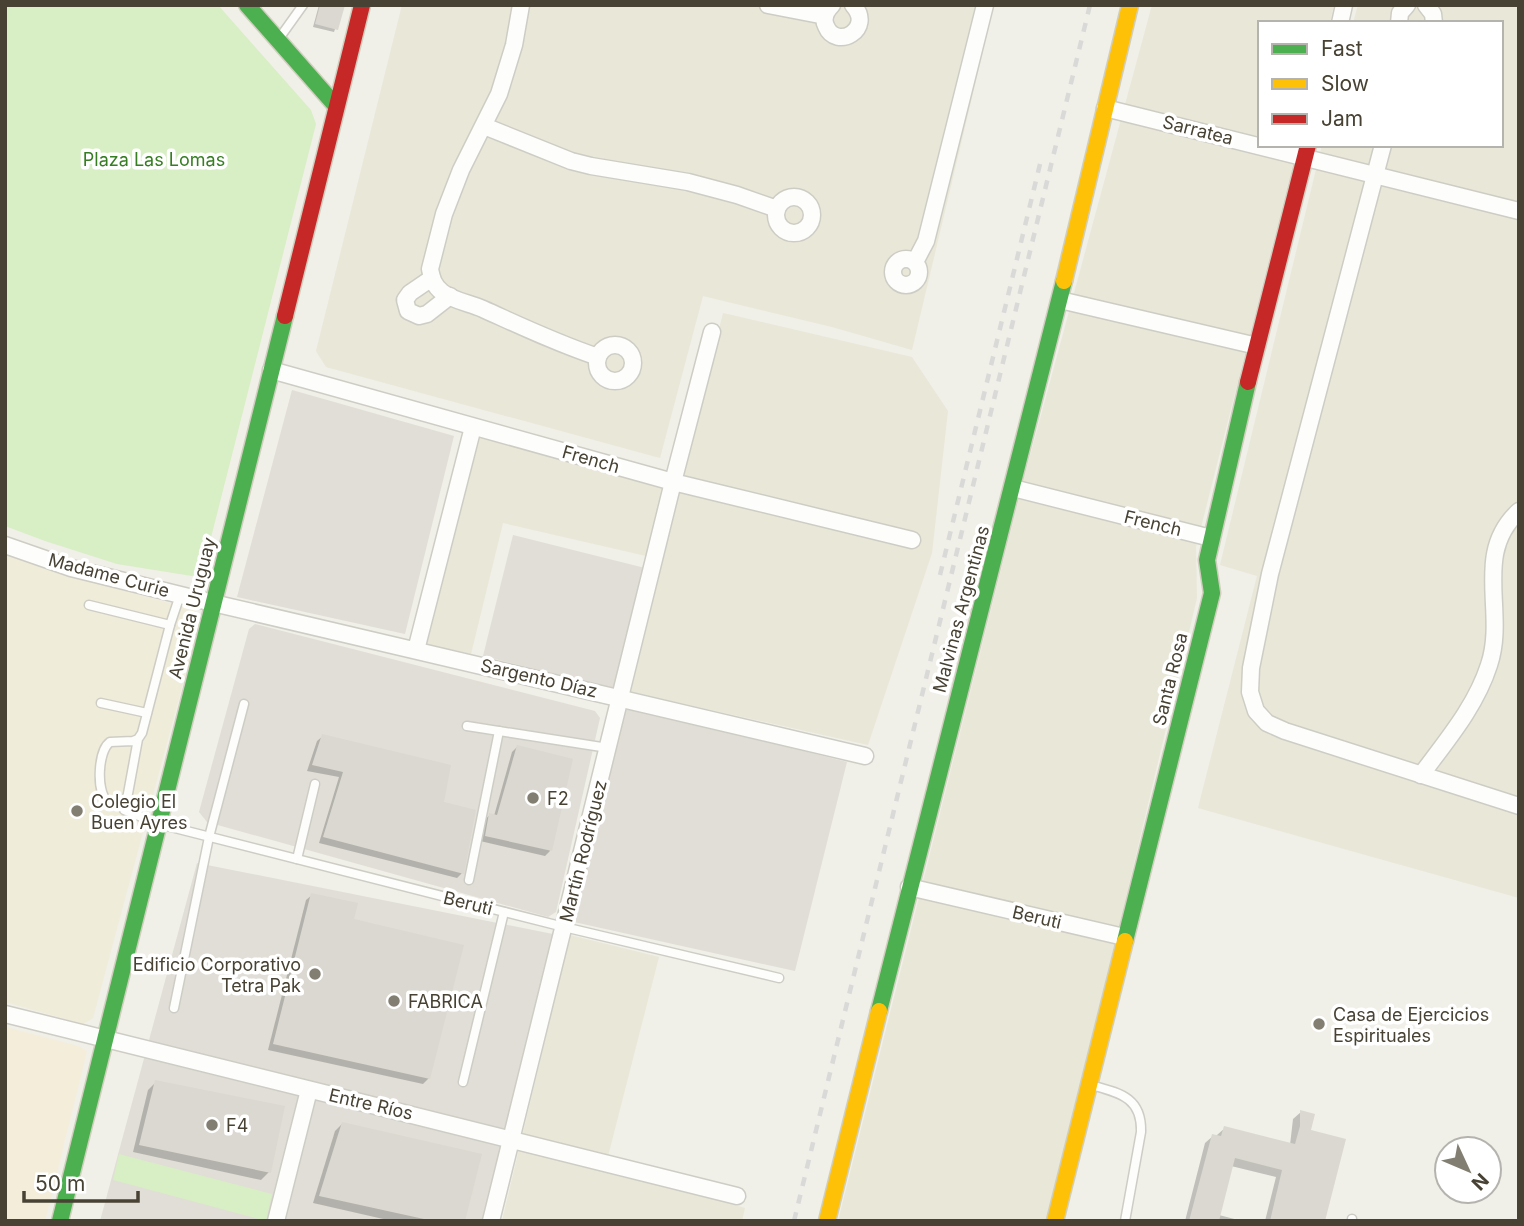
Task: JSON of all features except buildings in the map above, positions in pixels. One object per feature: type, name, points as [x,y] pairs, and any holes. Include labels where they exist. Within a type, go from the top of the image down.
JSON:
[{"type":"street","points":[[247,5],[336,106]]},
{"type":"street","name":"Avenida Uruguay","points":[[60,1221],[362,5]]},
{"type":"street","points":[[522,5],[514,46],[499,94],[461,170],[444,214],[430,269],[435,285],[450,296],[560,345],[598,357]]},
{"type":"street","points":[[768,5],[828,11],[826,27],[834,36],[846,37],[859,26],[859,14],[853,5]]},
{"type":"street","points":[[915,262],[926,241],[985,5]]},
{"type":"street","name":"Malvinas Argentinas","points":[[827,1221],[909,887],[1060,300],[1130,5]]},
{"type":"street","points":[[1399,21],[1407,5]]},
{"type":"street","points":[[1426,5],[1433,14],[1434,21]]},
{"type":"street","name":"Sarratea","points":[[1105,108],[1258,141]]},
{"type":"street","points":[[484,127],[571,161],[688,182],[777,209]]},
{"type":"street","name":"Sarratea","points":[[1287,147],[1306,151],[1332,163],[1519,211]]},
{"type":"street","points":[[1383,147],[1270,574],[1251,668],[1250,692],[1256,711],[1267,723],[1285,732],[1519,806]]},
{"type":"street","name":"Santa Rosa","points":[[1055,1221],[1212,593],[1207,560],[1211,538],[1306,151]]},
{"type":"street","points":[[432,278],[410,293],[405,300],[408,311],[419,316],[428,314],[450,296]]},
{"type":"street","points":[[1060,300],[1257,346]]},
{"type":"street","name":"Martín Rodríguez","points":[[491,1221],[712,332]]},
{"type":"street","name":"French","points":[[271,370],[673,482],[912,540]]},
{"type":"street","points":[[416,650],[474,427]]},
{"type":"street","name":"French","points":[[1013,488],[1211,538]]},
{"type":"street","points":[[1421,775],[1455,730],[1476,696],[1489,665],[1495,628],[1492,571],[1495,549],[1500,534],[1519,511]]},
{"type":"street","name":"Madame Curie","points":[[5,545],[71,568],[213,603]]},
{"type":"street","name":"Sargento Díaz","points":[[213,603],[865,756]]},
{"type":"street","name":"Beruti","points":[[909,887],[1124,937]]},
{"type":"street","name":"Entre Ríos","points":[[5,1014],[513,1138],[737,1196]]},
{"type":"street","points":[[276,1221],[309,1090]]},
{"type":"lane","points":[[278,40],[303,5]]},
{"type":"lane","points":[[138,738],[133,741],[110,742],[104,749],[99,789],[107,801],[117,804],[127,799],[138,738],[180,595]]},
{"type":"lane","points":[[89,605],[170,625]]},
{"type":"lane","points":[[101,703],[147,713]]},
{"type":"lane","points":[[174,1008],[209,836],[244,704]]},
{"type":"lane","points":[[467,726],[608,748]]},
{"type":"lane","points":[[469,880],[499,731]]},
{"type":"lane","points":[[297,859],[315,783]]},
{"type":"lane","name":"Beruti","points":[[123,803],[124,810],[159,824],[564,927],[779,978]]},
{"type":"lane","points":[[463,1082],[504,912]]},
{"type":"lane","points":[[1088,1084],[1126,1096],[1141,1119],[1125,1221]]},
{"type":"shaded area","points":[[402,5],[994,5],[912,350],[832,327],[703,296],[660,458],[326,367],[316,351]]},
{"type":"shaded area","points":[[1152,5],[1334,5],[1330,21],[1258,21],[1258,147],[1297,147],[1196,547],[1197,598],[1049,1221],[838,1221],[1024,478]]},
{"type":"shaded area","points":[[1358,5],[1519,7],[1519,898],[1198,808],[1257,576],[1220,565],[1322,147],[1503,147],[1503,21],[1354,21]]},
{"type":"shaded area","points":[[723,313],[912,357],[948,411],[932,553],[868,745],[631,692]]},
{"type":"shaded area","points":[[292,390],[454,436],[405,634],[237,597]]},
{"type":"shaded area","points":[[477,436],[664,488],[646,556],[503,523],[471,654],[426,644]]},
{"type":"shaded area","points":[[513,535],[645,568],[613,688],[483,656]]},
{"type":"shaded area","name":"Colegio El Buen Ayres","points":[[5,555],[73,577],[195,610],[200,620],[93,1018],[83,1024],[5,1002]]},
{"type":"shaded area","points":[[255,624],[595,711],[600,718],[556,912],[548,917],[207,822],[199,812],[249,629]]},
{"type":"shaded area","points":[[625,706],[847,762],[795,971],[574,922]]},
{"type":"shaded area","points":[[197,863],[553,934],[483,1221],[100,1221]]},
{"type":"shaded area","points":[[570,935],[659,957],[605,1168],[745,1208],[742,1221],[502,1221]]},
{"type":"shaded area","points":[[5,1027],[78,1046],[87,1051],[45,1221],[5,1221]]},
{"type":"green space","name":"Plaza Las Lomas","points":[[5,5],[218,5],[311,110],[316,124],[202,573],[192,576],[117,564],[5,526]]},
{"type":"green space","points":[[119,1154],[272,1194],[266,1221],[113,1180]]},
{"type":"railway","points":[[794,1221],[1090,5]]},
{"type":"railway","points":[[940,575],[1041,160]]},
{"type":"traffic: fast","points":[[247,5],[336,106]]},
{"type":"traffic: fast","points":[[879,1011],[1064,281]]},
{"type":"traffic: fast","points":[[60,1221],[285,316]]},
{"type":"traffic: fast","points":[[1125,941],[1212,593],[1207,560],[1248,382]]},
{"type":"traffic: slow","points":[[1064,281],[1130,5]]},
{"type":"traffic: slow","points":[[1055,1221],[1125,941]]},
{"type":"traffic: slow","points":[[827,1221],[879,1011]]},
{"type":"traffic: jam","points":[[285,316],[362,5]]},
{"type":"traffic: jam","points":[[1248,382],[1307,147]]},
{"type":"place","name":"F2","points":[[533,798]]},
{"type":"place","name":"Colegio El Buen Ayres","points":[[77,811]]},
{"type":"place","name":"Edificio Corporativo Tetra Pak","points":[[315,974]]},
{"type":"place","name":"FABRICA","points":[[394,1001]]},
{"type":"place","name":"Casa de Ejercicios Espirituales","points":[[1319,1024]]},
{"type":"place","name":"F4","points":[[212,1125]]}]
